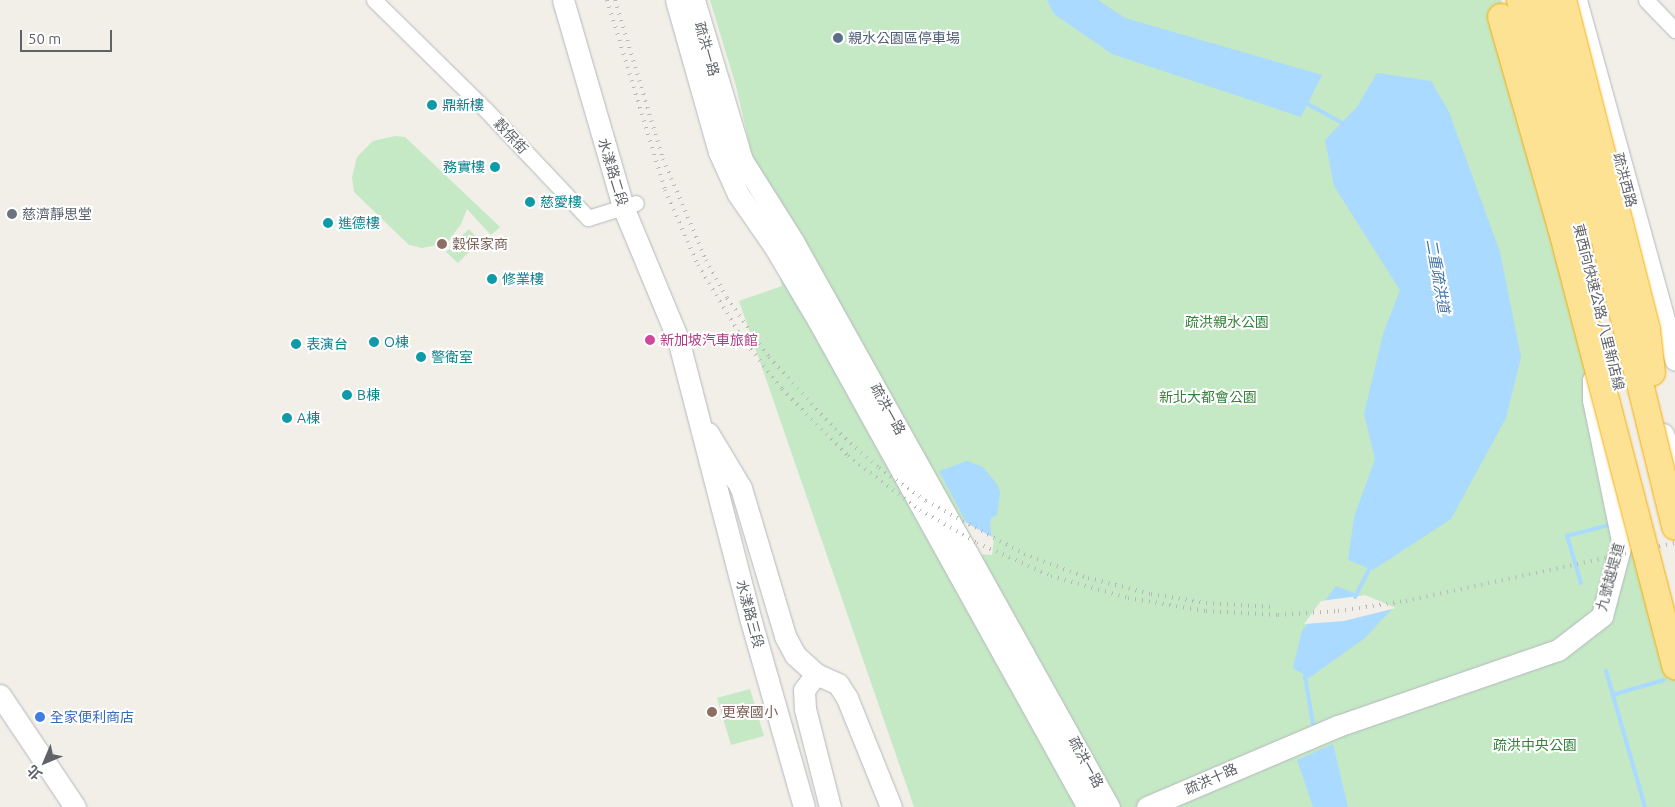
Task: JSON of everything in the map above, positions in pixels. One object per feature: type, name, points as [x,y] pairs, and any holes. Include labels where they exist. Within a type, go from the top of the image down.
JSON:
[{"type":"highway","name":"東西向快速公路 八里新店線","points":[[1542,0],[1590,180],[1673,518]]},
{"type":"highway","points":[[1563,0],[1647,330],[1673,518]]},
{"type":"highway","name":"東西向快速公路 八里新店線","points":[[1510,8],[1675,615]]},
{"type":"highway","points":[[1510,8],[1561,226],[1675,666]]},
{"type":"street","name":"穀保街","points":[[374,0],[485,109],[588,218],[630,205]]},
{"type":"street","name":"水漾路二段","points":[[563,0],[630,205],[678,340],[699,420]]},
{"type":"street","name":"水漾路二段","points":[[577,0],[630,205]]},
{"type":"street","name":"疏洪一路","points":[[676,0],[720,152],[738,194],[774,246],[818,322],[1088,807]]},
{"type":"street","name":"疏洪一路","points":[[694,0],[742,160],[794,241],[1109,807]]},
{"type":"street","name":"疏洪西路","points":[[1576,0],[1671,329],[1675,360]]},
{"type":"street","points":[[1646,0],[1675,30]]},
{"type":"street","name":"九號越堤道","points":[[1274,751],[1338,726],[1558,650],[1602,616],[1622,541],[1593,400],[1593,380],[1603,366],[1622,360],[1638,364],[1675,468]]},
{"type":"street","points":[[699,420],[727,462],[741,488],[785,636],[795,655],[816,674],[838,684],[847,698],[890,807]]},
{"type":"street","name":"水漾路三段","points":[[699,420],[751,621],[804,807]]},
{"type":"street","points":[[816,674],[804,690],[805,709],[830,807]]},
{"type":"street","points":[[0,695],[75,807]]},
{"type":"street","name":"疏洪十路","points":[[1147,807],[1274,751]]},
{"type":"green space","name":"疏洪親水公園","points":[[710,0],[1501,0],[1675,644],[1675,807],[914,807],[739,301],[782,286],[736,86]]},
{"type":"green space","points":[[395,136],[405,137],[500,227],[491,235],[467,209],[461,224],[447,243],[422,248],[409,245],[354,192],[352,177],[357,157],[373,141]]},
{"type":"green space","points":[[469,229],[480,241],[458,263],[446,252]]},
{"type":"green space","points":[[750,689],[764,736],[731,745],[717,698]]},
{"type":"water","points":[[1047,0],[1098,0],[1125,18],[1322,75],[1301,117],[1112,54],[1054,14]]},
{"type":"water","points":[[1377,73],[1431,81],[1449,112],[1500,252],[1521,357],[1506,418],[1451,519],[1373,570],[1348,560],[1354,517],[1375,459],[1364,414],[1383,334],[1400,290],[1334,186],[1325,140],[1357,107]]},
{"type":"water","points":[[967,461],[983,467],[997,484],[1000,492],[997,515],[991,518],[990,525],[993,547],[982,552],[939,471]]},
{"type":"water","points":[[1336,586],[1393,608],[1365,638],[1309,678],[1293,668],[1302,631]]},
{"type":"water","points":[[1333,744],[1348,807],[1313,807],[1297,760]]},
{"type":"pier","points":[[963,521],[994,538],[992,555],[980,554]]},
{"type":"pier","points":[[1365,595],[1396,608],[1344,621],[1304,624],[1321,601]]},
{"type":"waterway","name":"二重疏洪道","points":[[1304,102],[1346,125]]},
{"type":"waterway","points":[[1581,583],[1567,536],[1609,525]]},
{"type":"waterway","name":"二重疏洪道","points":[[1355,597],[1371,565]]},
{"type":"waterway","points":[[1606,671],[1645,807]]},
{"type":"waterway","name":"二重疏洪道","points":[[1308,672],[1305,677],[1313,724]]},
{"type":"waterway","points":[[1612,695],[1664,680]]},
{"type":"railway","points":[[607,0],[665,190],[698,265],[742,338],[782,389],[848,456],[920,510],[977,543],[1051,576],[1128,598],[1206,611],[1278,615],[1338,611],[1406,601],[1675,543]]},
{"type":"railway","points":[[615,0],[663,159],[706,260],[727,298],[769,357],[835,429],[879,468],[926,501],[1024,554],[1088,578],[1151,594],[1206,603],[1272,607]]},
{"type":"place","name":"親水公園區停車場","points":[[838,38]]},
{"type":"place","name":"鼎新樓","points":[[432,105]]},
{"type":"place","name":"務實樓","points":[[495,167]]},
{"type":"place","name":"慈愛樓","points":[[530,202]]},
{"type":"place","name":"慈濟靜思堂","points":[[12,214]]},
{"type":"place","name":"進德樓","points":[[328,223]]},
{"type":"place","name":"穀保家商","points":[[442,244]]},
{"type":"place","name":"修業樓","points":[[492,279]]},
{"type":"place","name":"新加坡汽車旅館","points":[[650,340]]},
{"type":"place","name":"O棟","points":[[374,342]]},
{"type":"place","name":"表演台","points":[[296,344]]},
{"type":"place","name":"警衛室","points":[[421,357]]},
{"type":"place","name":"B棟","points":[[347,395]]},
{"type":"place","name":"A棟","points":[[287,418]]},
{"type":"place","name":"更寮國小","points":[[712,712]]},
{"type":"place","name":"全家便利商店","points":[[40,717]]},
{"type":"park label","name":"新北大都會公園","points":[[1208,397]]},
{"type":"park label","name":"疏洪中央公園","points":[[1535,745]]}]
